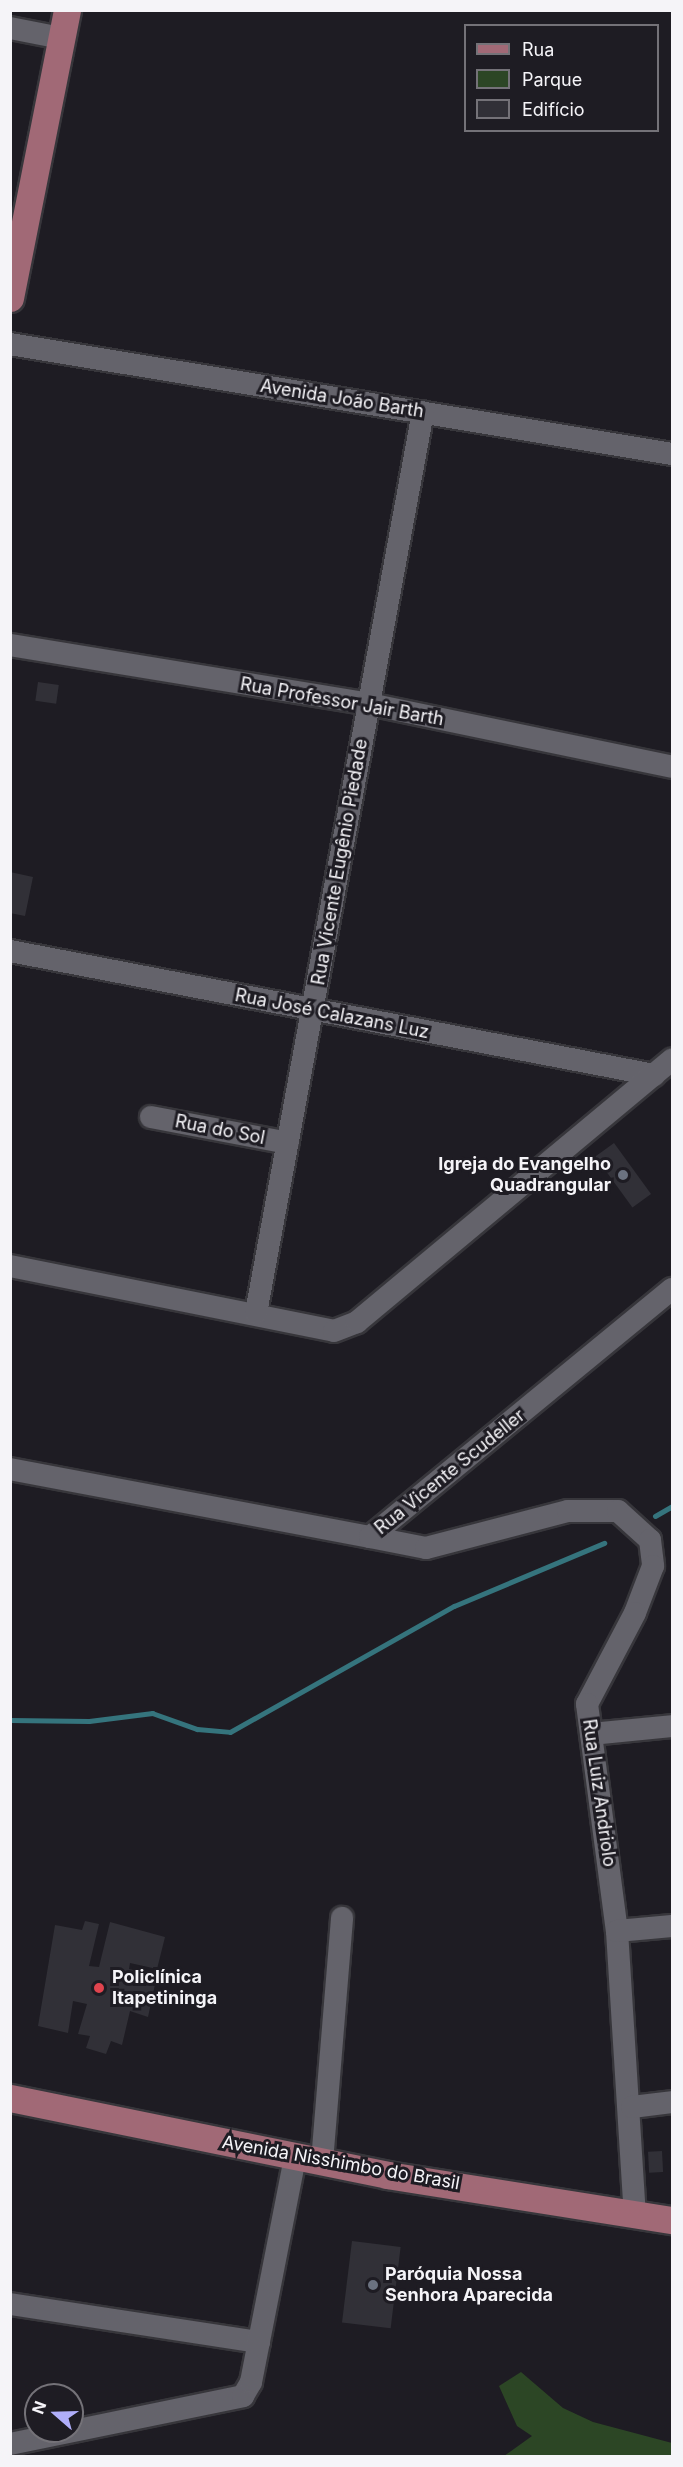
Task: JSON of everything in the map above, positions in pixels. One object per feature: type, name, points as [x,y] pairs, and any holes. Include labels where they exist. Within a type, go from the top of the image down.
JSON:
[{"type":"main road","points":[[10,298],[67,10]]},
{"type":"main road","name":"Avenida Nisshimbo do Brasil","points":[[10,2098],[295,2158],[672,2220]]},
{"type":"street","points":[[10,28],[62,38]]},
{"type":"street","name":"Avenida João Barth","points":[[10,344],[672,454]]},
{"type":"street","name":"Rua Vicente Eugênio Piedade","points":[[256,1313],[423,412]]},
{"type":"street","name":"Rua Professor Jair Barth","points":[[10,645],[369,704],[672,767]]},
{"type":"street","name":"Rua José Calazans Luz","points":[[10,951],[312,1011],[654,1075]]},
{"type":"street","points":[[10,1266],[256,1313],[334,1331],[357,1322],[672,1060]]},
{"type":"street","name":"Rua do Sol","points":[[151,1117],[288,1143]]},
{"type":"street","name":"Rua Vicente Scudeller","points":[[10,1470],[370,1537],[672,1289]]},
{"type":"street","name":"Rua Luiz Andriolo","points":[[370,1537],[426,1548],[567,1511],[618,1511],[635,1522],[650,1540],[653,1566],[635,1613],[587,1704],[617,1931],[632,2107],[635,2214]]},
{"type":"street","points":[[591,1734],[672,1726]]},
{"type":"street","points":[[322,2162],[342,1918]]},
{"type":"street","points":[[617,1931],[672,1926]]},
{"type":"street","points":[[632,2107],[672,2102]]},
{"type":"street","points":[[10,2444],[243,2396],[259,2342],[295,2158]]},
{"type":"street","points":[[10,2304],[259,2342]]},
{"type":"green space","points":[[521,2372],[563,2408],[593,2422],[672,2443],[672,2456],[504,2456],[532,2436],[517,2426],[499,2386]]},
{"type":"building","points":[[38,682],[59,685],[56,704],[35,701]]},
{"type":"building","points":[[10,872],[33,877],[25,916],[10,913]]},
{"type":"building","name":"Igreja do Evangelho Quadrangular","points":[[614,1143],[651,1194],[632,1207],[595,1157]]},
{"type":"building","name":"Policlínica Itapetininga","points":[[85,1921],[99,1924],[89,1966],[99,1967],[110,1922],[165,1937],[157,1969],[130,1963],[129,1969],[157,1975],[148,2017],[130,2011],[122,2045],[111,2041],[106,2054],[86,2048],[90,2036],[78,2034],[87,2004],[73,2001],[68,2033],[38,2026],[55,1925],[82,1930]]},
{"type":"building","points":[[662,2151],[663,2172],[649,2173],[648,2152]]},
{"type":"building","name":"Paróquia Nossa Senhora Aparecida","points":[[352,2241],[401,2247],[391,2328],[342,2322]]},
{"type":"waterway","points":[[655,1516],[672,1506]]},
{"type":"waterway","points":[[10,1720],[89,1721],[152,1713],[197,1729],[230,1732],[454,1606],[604,1543]]},
{"type":"place","name":"Igreja do Evangelho Quadrangular","points":[[623,1175]]},
{"type":"place","name":"Policlínica Itapetininga","points":[[99,1988]]},
{"type":"place","name":"Paróquia Nossa Senhora Aparecida","points":[[373,2285]]}]
